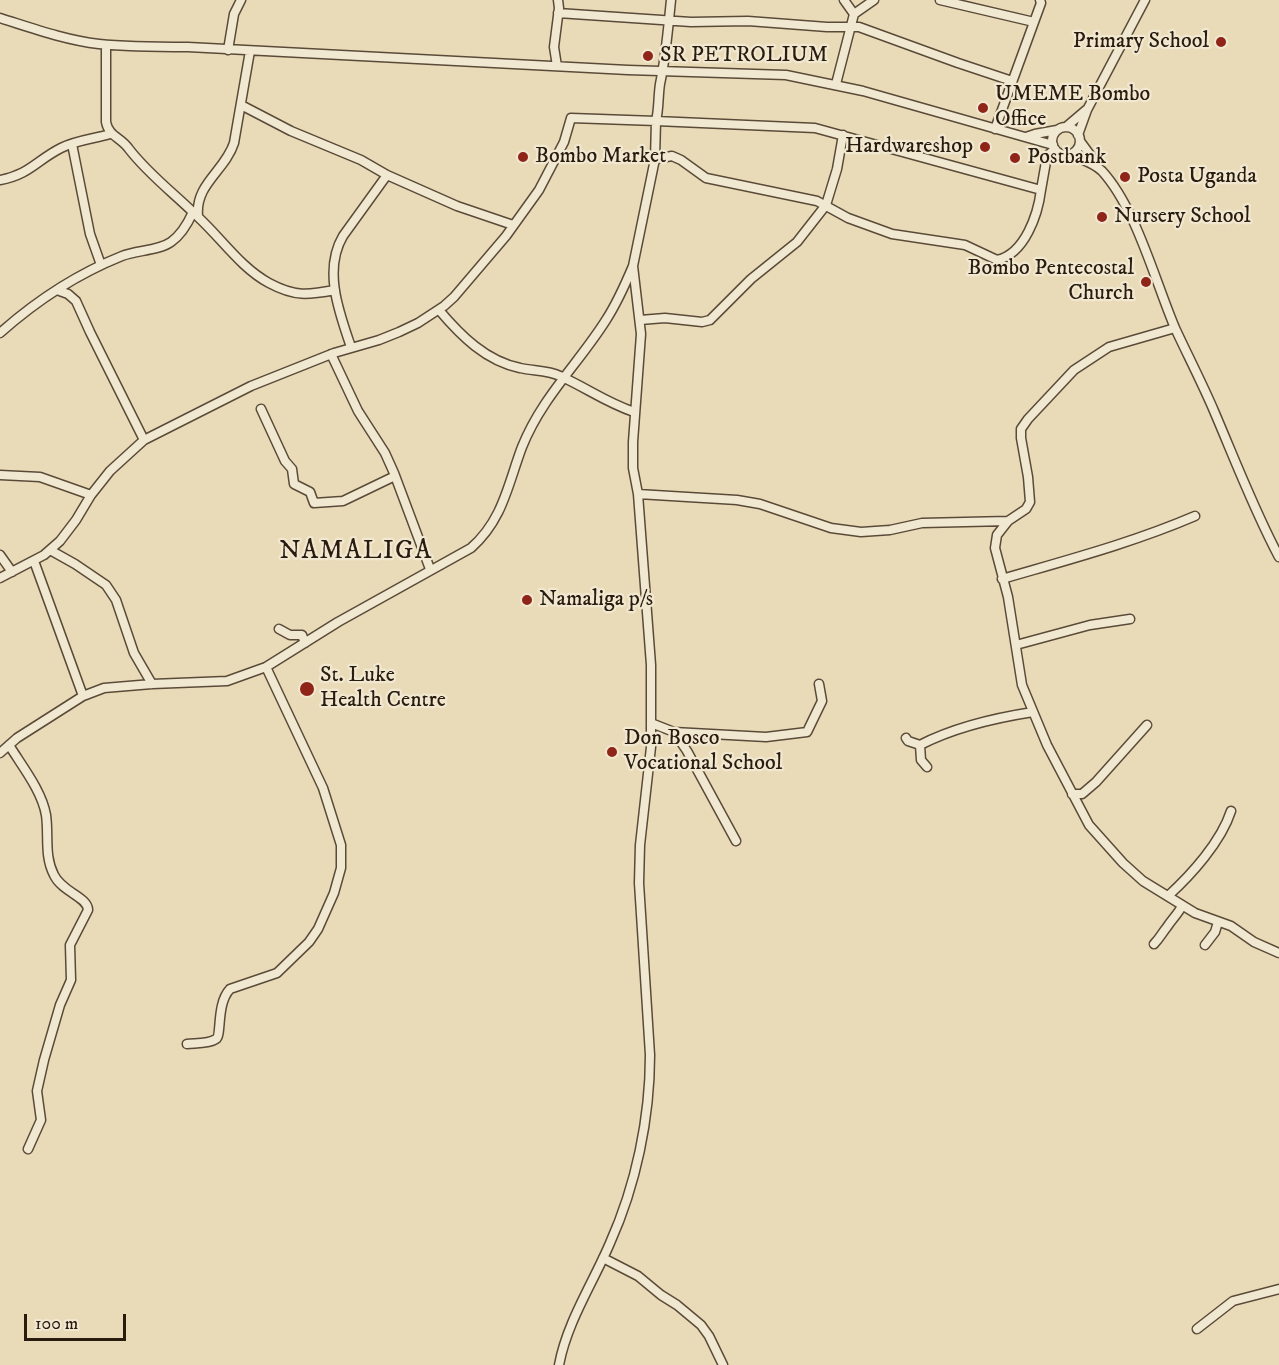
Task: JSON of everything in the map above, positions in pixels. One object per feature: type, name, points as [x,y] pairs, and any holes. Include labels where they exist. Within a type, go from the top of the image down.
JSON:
[{"type":"street","points":[[228,50],[234,14],[241,0]]},
{"type":"street","points":[[557,66],[554,47],[558,0]]},
{"type":"street","points":[[0,753],[83,696],[104,688],[227,681],[266,666],[430,569],[471,548],[487,532],[506,495],[531,429],[562,377],[605,321],[622,293],[633,266],[655,159],[656,121],[671,0]]},
{"type":"street","points":[[844,0],[854,14]]},
{"type":"street","points":[[836,84],[849,26],[854,14],[874,0]]},
{"type":"street","points":[[940,0],[1034,22]]},
{"type":"street","points":[[995,129],[1041,3],[1040,0]]},
{"type":"street","points":[[1070,154],[1077,149],[1087,110],[1146,0]]},
{"type":"street","points":[[558,13],[669,20],[849,26],[870,30],[892,40],[1012,81]]},
{"type":"street","points":[[0,18],[53,35],[106,45],[786,75],[836,84],[1026,137],[1054,147],[1062,154],[1070,154],[1095,165]]},
{"type":"street","points":[[106,45],[106,122],[110,134],[125,143],[147,171],[196,214],[251,271],[269,283],[303,295],[335,290]]},
{"type":"street","points":[[0,333],[26,311],[57,290],[101,265],[135,251],[171,242],[196,214],[197,203],[210,180],[231,152],[238,128],[250,51]]},
{"type":"street","points":[[241,105],[291,131],[361,160],[387,175],[463,208],[513,225]]},
{"type":"street","points":[[655,159],[672,156],[706,178],[811,199],[848,218],[892,234],[965,245],[997,260],[1008,255],[1026,235],[1036,217],[1047,156],[1054,147],[1053,137],[1087,110]]},
{"type":"street","points":[[0,578],[50,550],[76,520],[91,495],[117,463],[144,440],[251,386],[331,354],[399,332],[439,310],[454,297],[513,225],[548,174],[564,142],[571,118],[803,127],[843,135],[1041,190]]},
{"type":"street","points":[[1026,137],[1061,129],[1075,130],[1095,165],[1114,187],[1132,222],[1175,328],[1196,370],[1261,523],[1279,557]]},
{"type":"street","points":[[0,180],[16,177],[47,156],[72,144],[110,134]]},
{"type":"street","points":[[640,320],[665,318],[702,322],[710,320],[751,279],[797,242],[826,205],[837,169],[843,135]]},
{"type":"street","points":[[72,144],[90,234],[101,265]]},
{"type":"street","points":[[351,347],[335,290],[333,263],[338,245],[360,210],[387,175]]},
{"type":"street","points":[[185,204],[197,203]]},
{"type":"street","points":[[559,1365],[569,1333],[620,1220],[637,1161],[650,1082],[639,864],[651,747],[651,665],[638,494],[633,468],[634,412],[641,352],[640,320],[633,266]]},
{"type":"street","points":[[57,290],[68,294],[76,301],[144,440]]},
{"type":"street","points":[[439,310],[476,347],[495,360],[512,366],[554,374],[601,399],[634,412]]},
{"type":"street","points":[[1175,328],[1109,347],[1074,370],[1028,418],[1022,429],[1021,438],[1030,502],[1026,509],[1008,521],[996,535],[995,542],[1008,597],[1020,678],[1047,746],[1089,825],[1109,849],[1143,881],[1182,906],[1231,926],[1254,942],[1279,953]]},
{"type":"street","points":[[331,354],[358,411],[385,453],[430,569]]},
{"type":"street","points":[[261,409],[285,461],[292,469],[294,484],[310,492],[314,503],[343,501],[395,476]]},
{"type":"street","points":[[0,475],[40,477],[91,495]]},
{"type":"street","points":[[638,494],[737,500],[760,504],[831,528],[861,532],[890,530],[922,523],[1008,521]]},
{"type":"street","points":[[1002,579],[1049,567],[1154,534],[1195,516]]},
{"type":"street","points":[[50,550],[106,585],[116,600],[134,653],[152,684]]},
{"type":"street","points":[[0,555],[12,572]]},
{"type":"street","points":[[34,561],[83,696]]},
{"type":"street","points":[[1016,645],[1090,625],[1130,619]]},
{"type":"street","points":[[279,629],[290,635],[302,635],[304,643]]},
{"type":"street","points":[[187,1044],[213,1041],[217,1038],[220,1034],[220,1010],[230,989],[276,974],[302,950],[318,928],[339,880],[342,857],[336,825],[312,764],[266,666]]},
{"type":"street","points":[[651,723],[674,732],[766,737],[807,732],[822,701],[819,684]]},
{"type":"street","points":[[906,738],[920,745],[988,720],[1033,712]]},
{"type":"street","points":[[1072,794],[1082,794],[1096,782],[1147,725]]},
{"type":"street","points":[[674,732],[736,841]]},
{"type":"street","points":[[9,745],[31,781],[46,812],[47,852],[54,876],[66,891],[85,900],[88,905],[88,910],[70,945],[70,980],[56,1016],[37,1091],[41,1120],[28,1149]]},
{"type":"street","points":[[920,745],[921,760],[927,767]]},
{"type":"street","points":[[1167,896],[1182,883],[1218,838],[1231,812]]},
{"type":"street","points":[[1154,944],[1160,939],[1168,924],[1177,917],[1182,906]]},
{"type":"street","points":[[1205,945],[1215,932],[1218,922]]},
{"type":"street","points":[[603,1258],[638,1276],[701,1325],[710,1336],[723,1365]]},
{"type":"street","points":[[1197,1329],[1233,1301],[1279,1289]]},
{"type":"place","name":"Primary School","points":[[1221,42]]},
{"type":"place","name":"SR PETROLIUM","points":[[648,56]]},
{"type":"place","name":"UMEME Bombo Office","points":[[983,108]]},
{"type":"place","name":"Hardwareshop","points":[[985,147]]},
{"type":"place","name":"Bombo Market","points":[[523,157]]},
{"type":"place","name":"Postbank","points":[[1015,158]]},
{"type":"place","name":"Posta Uganda","points":[[1125,177]]},
{"type":"place","name":"Nursery School","points":[[1102,217]]},
{"type":"place","name":"Bombo Pentecostal Church","points":[[1146,282]]},
{"type":"place","name":"Namaliga p/s","points":[[527,600]]},
{"type":"place","name":"St. Luke Health Centre","points":[[307,689]]},
{"type":"place","name":"Don Bosco Vocational School","points":[[612,752]]},
{"type":"district","name":"NAMALIGA","points":[[356,553]]}]
